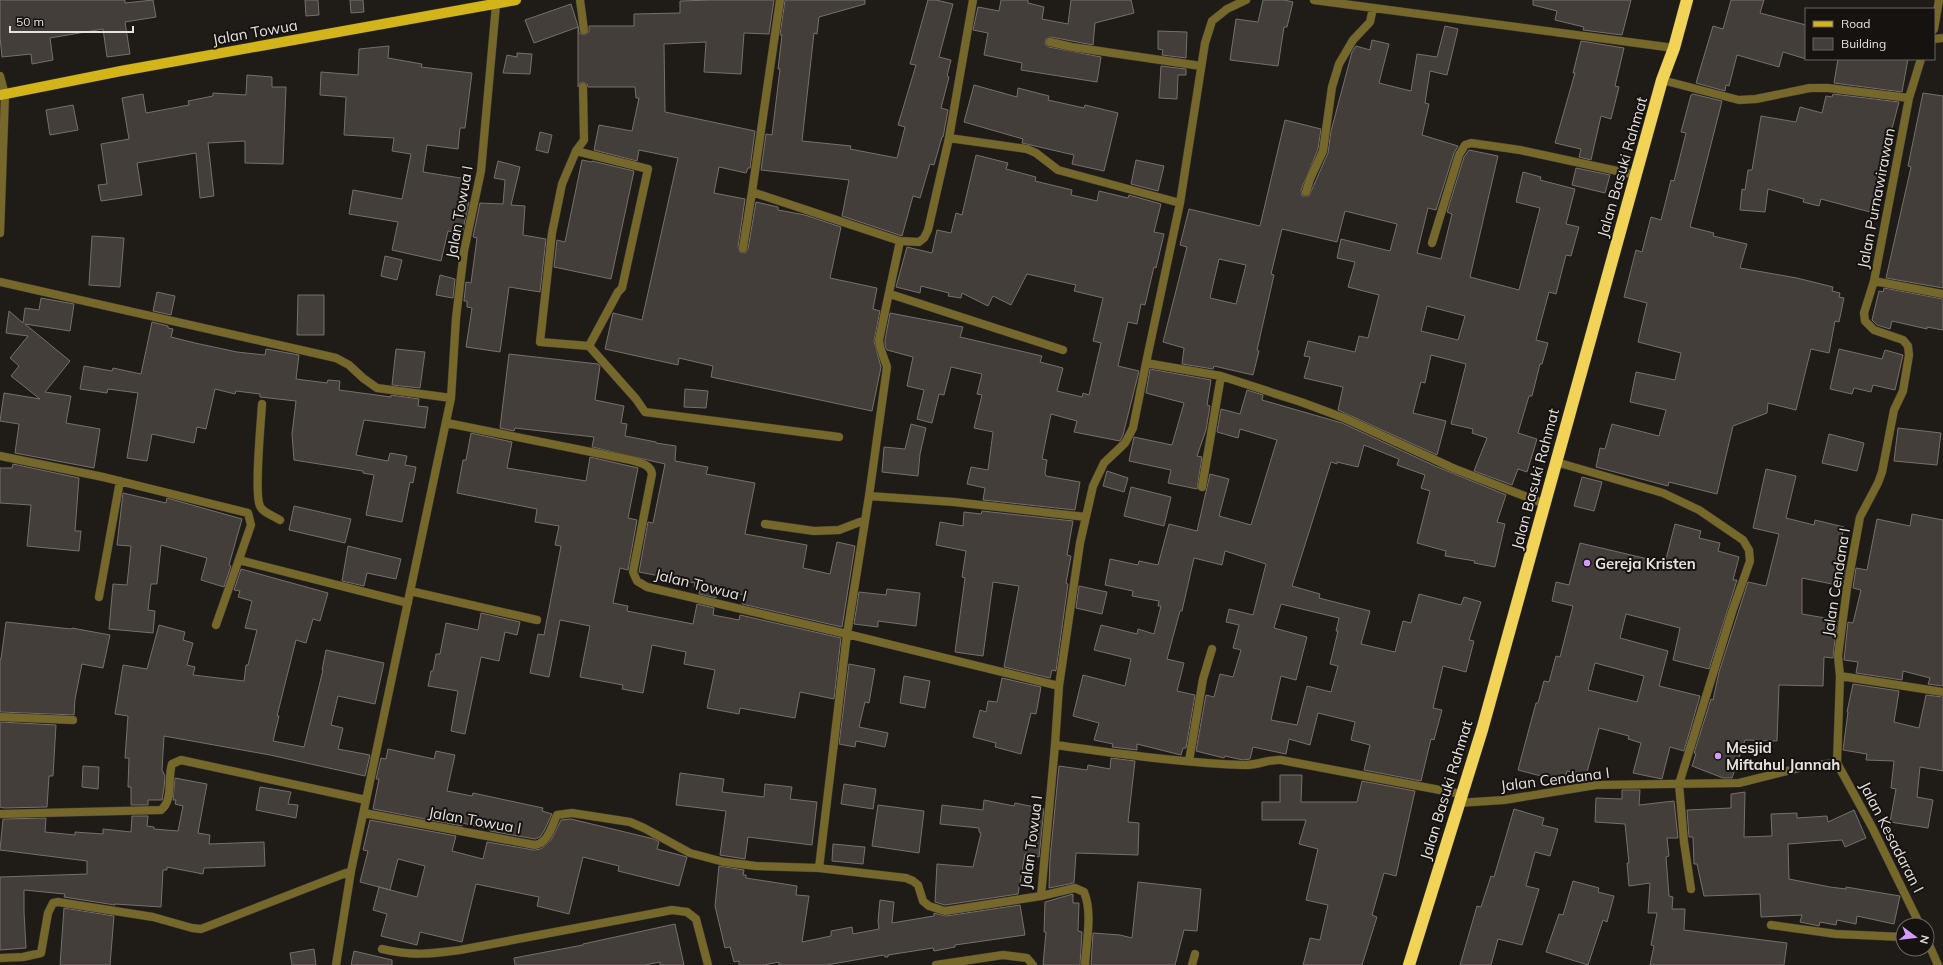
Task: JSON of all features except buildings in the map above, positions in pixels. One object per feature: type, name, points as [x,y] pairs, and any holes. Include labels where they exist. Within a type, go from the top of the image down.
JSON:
[{"type":"highway","name":"Jalan Basuki Rahmat","points":[[1409,965],[1459,798],[1482,730],[1662,80],[1674,48],[1687,0]]},
{"type":"main road","name":"Jalan Towua","points":[[2,95],[121,70],[396,21],[496,5],[516,0]]},
{"type":"street","points":[[580,0],[584,30]]},
{"type":"street","points":[[743,248],[780,0]]},
{"type":"street","points":[[752,192],[900,241],[919,242],[924,238],[928,230],[949,138],[973,0]]},
{"type":"street","name":"Jalan Towua I","points":[[364,814],[535,845],[541,844],[545,840],[557,815],[572,813],[630,822],[690,853],[707,858],[756,866],[819,868],[906,878],[914,881],[918,885],[923,901],[929,906],[945,911],[1041,896],[1059,686],[1080,542],[1093,486],[1098,473],[1104,463],[1125,443],[1133,428],[1180,203],[1205,43],[1212,21],[1227,9],[1246,0]]},
{"type":"street","points":[[1314,0],[1674,48]]},
{"type":"street","points":[[1935,23],[1939,0]]},
{"type":"street","name":"Jalan Towua I","points":[[336,965],[351,872],[447,423],[451,398],[456,318],[464,251],[481,171],[496,5]]},
{"type":"street","points":[[1306,192],[1310,179],[1323,151],[1332,87],[1339,64],[1353,40],[1370,22],[1373,8]]},
{"type":"street","points":[[1050,42],[1072,47],[1201,66]]},
{"type":"street","name":"Jalan Purnawirawan","points":[[1921,60],[1909,98],[1874,281],[1943,294]]},
{"type":"street","points":[[0,76],[2,95],[0,233]]},
{"type":"street","points":[[1662,80],[1739,100],[1756,99],[1810,88],[1828,88],[1909,98]]},
{"type":"street","points":[[584,87],[584,140],[576,151],[562,184],[552,233],[540,342],[589,346],[636,398],[645,412],[839,437]]},
{"type":"street","points":[[949,138],[1028,149],[1036,153],[1058,170],[1180,203]]},
{"type":"street","points":[[1432,243],[1461,149],[1467,144],[1471,143],[1520,150],[1636,174]]},
{"type":"street","points":[[576,151],[648,169],[622,288],[618,292],[589,346]]},
{"type":"street","points":[[819,868],[846,634],[870,496],[887,367],[879,340],[890,294],[900,241]]},
{"type":"street","name":"Jalan Cendana I","points":[[1055,745],[1244,766],[1272,759],[1282,760],[1459,798],[1504,800],[1596,785],[1739,783],[1807,766],[1837,763],[1840,676],[1838,656],[1847,588],[1860,516],[1878,483],[1882,472],[1894,410],[1903,391],[1909,355],[1908,346],[1903,340],[1874,330],[1865,321],[1864,313],[1874,281]]},
{"type":"street","points":[[0,282],[336,358],[349,365],[363,378],[378,388],[451,398]]},
{"type":"street","points":[[890,294],[1063,350]]},
{"type":"street","points":[[1146,363],[1221,376],[1344,418],[1456,469],[1545,504]]},
{"type":"street","points":[[1202,487],[1221,376]]},
{"type":"street","points":[[262,404],[257,491],[259,506],[280,520]]},
{"type":"street","name":"Jalan Towua I","points":[[447,423],[631,460],[645,464],[650,468],[652,474],[633,572],[637,581],[646,587],[1059,686]]},
{"type":"street","points":[[0,456],[120,481],[248,513],[251,525],[216,625]]},
{"type":"street","points":[[1556,462],[1663,493],[1699,510],[1743,540],[1749,550],[1750,561],[1732,612],[1679,784],[1684,842],[1691,889]]},
{"type":"street","points":[[99,597],[120,481]]},
{"type":"street","points":[[870,496],[954,502],[1086,517]]},
{"type":"street","points":[[250,519],[263,510]]},
{"type":"street","points":[[766,524],[814,531],[839,530],[865,520]]},
{"type":"street","points":[[239,560],[408,603]]},
{"type":"street","points":[[410,591],[537,620]]},
{"type":"street","points":[[1189,761],[1203,679],[1212,649]]},
{"type":"street","points":[[1840,676],[1943,692]]},
{"type":"street","points":[[0,717],[73,720]]},
{"type":"street","points":[[0,814],[161,810],[166,806],[168,799],[169,771],[172,764],[181,760],[366,800]]},
{"type":"street","name":"Jalan Kesadaran I","points":[[1837,763],[1873,829],[1916,917]]},
{"type":"street","points":[[0,958],[23,957],[41,953],[48,913],[53,903],[58,902],[153,917],[192,928],[201,929],[351,872]]},
{"type":"street","points":[[1041,896],[1075,888],[1084,892],[1087,900],[1088,912],[1086,965]]},
{"type":"street","points":[[382,949],[402,954],[427,955],[468,949],[672,910],[687,912],[696,919],[708,965]]},
{"type":"street","points":[[1771,925],[1836,934],[1895,937]]},
{"type":"street","points":[[1192,965],[1195,954]]},
{"type":"street","points":[[936,965],[1002,956],[1027,958],[1033,965]]},
{"type":"place","name":"Gereja Kristen","points":[[1587,563]]},
{"type":"place","name":"Mesjid Miftahul Jannah","points":[[1718,756]]}]
